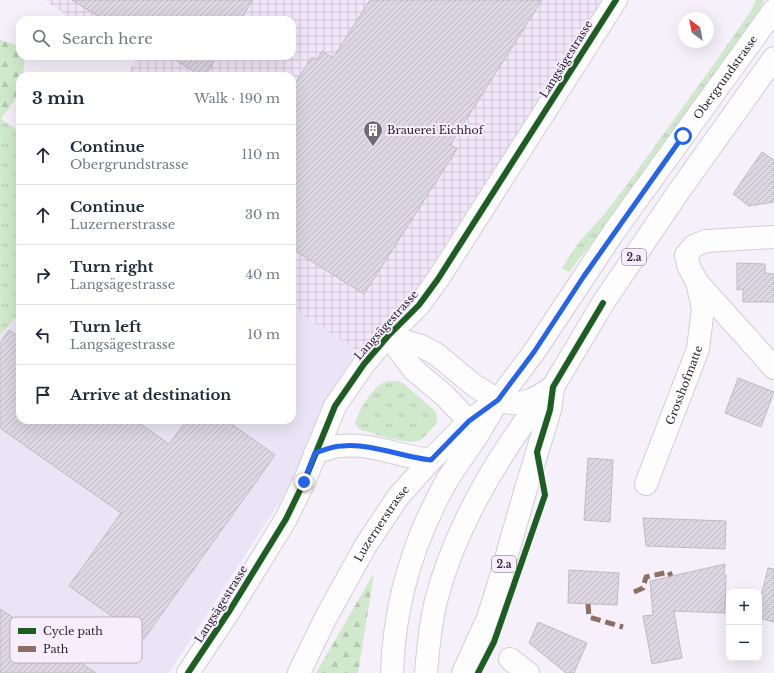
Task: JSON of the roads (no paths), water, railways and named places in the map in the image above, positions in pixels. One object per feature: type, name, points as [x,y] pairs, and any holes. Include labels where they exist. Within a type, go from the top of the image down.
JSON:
[{"type":"main road","name":"Langsägestrasse","points":[[188,673],[230,610],[286,519],[304,482],[335,406],[364,364],[388,336],[419,305],[438,279],[616,0]]},
{"type":"main road","name":"Obergrundstrasse","points":[[471,431],[498,400],[534,352],[618,227],[774,10]]},
{"type":"main road","name":"2.a","points":[[463,673],[488,618],[550,410],[553,387],[603,303],[677,194],[774,58]]},
{"type":"main road","name":"Grosshofmatte","points":[[774,237],[706,241],[694,246],[686,255],[689,267],[697,282],[774,368]]},
{"type":"main road","name":"Grosshofmatte","points":[[646,484],[698,349],[703,308],[697,282]]},
{"type":"main road","name":"Langsägestrasse","points":[[388,336],[421,346],[436,354],[475,386],[498,400]]},
{"type":"main road","name":"Langsägestrasse","points":[[388,336],[414,370],[444,395],[471,431]]},
{"type":"main road","points":[[498,400],[508,404],[526,402],[553,387]]},
{"type":"main road","points":[[426,673],[428,639],[436,601],[447,565],[461,533],[486,480],[521,427],[553,387]]},
{"type":"main road","points":[[392,673],[394,634],[409,565],[420,536],[471,431]]},
{"type":"main road","name":"Luzernerstrasse","points":[[299,673],[325,618],[366,545],[398,497],[431,460],[471,431]]},
{"type":"main road","points":[[315,453],[340,446],[357,445],[413,458],[431,460]]},
{"type":"main road","points":[[510,658],[528,673]]},
{"type":"place","name":"Brauerei Eichhof","points":[[373,147]]}]
